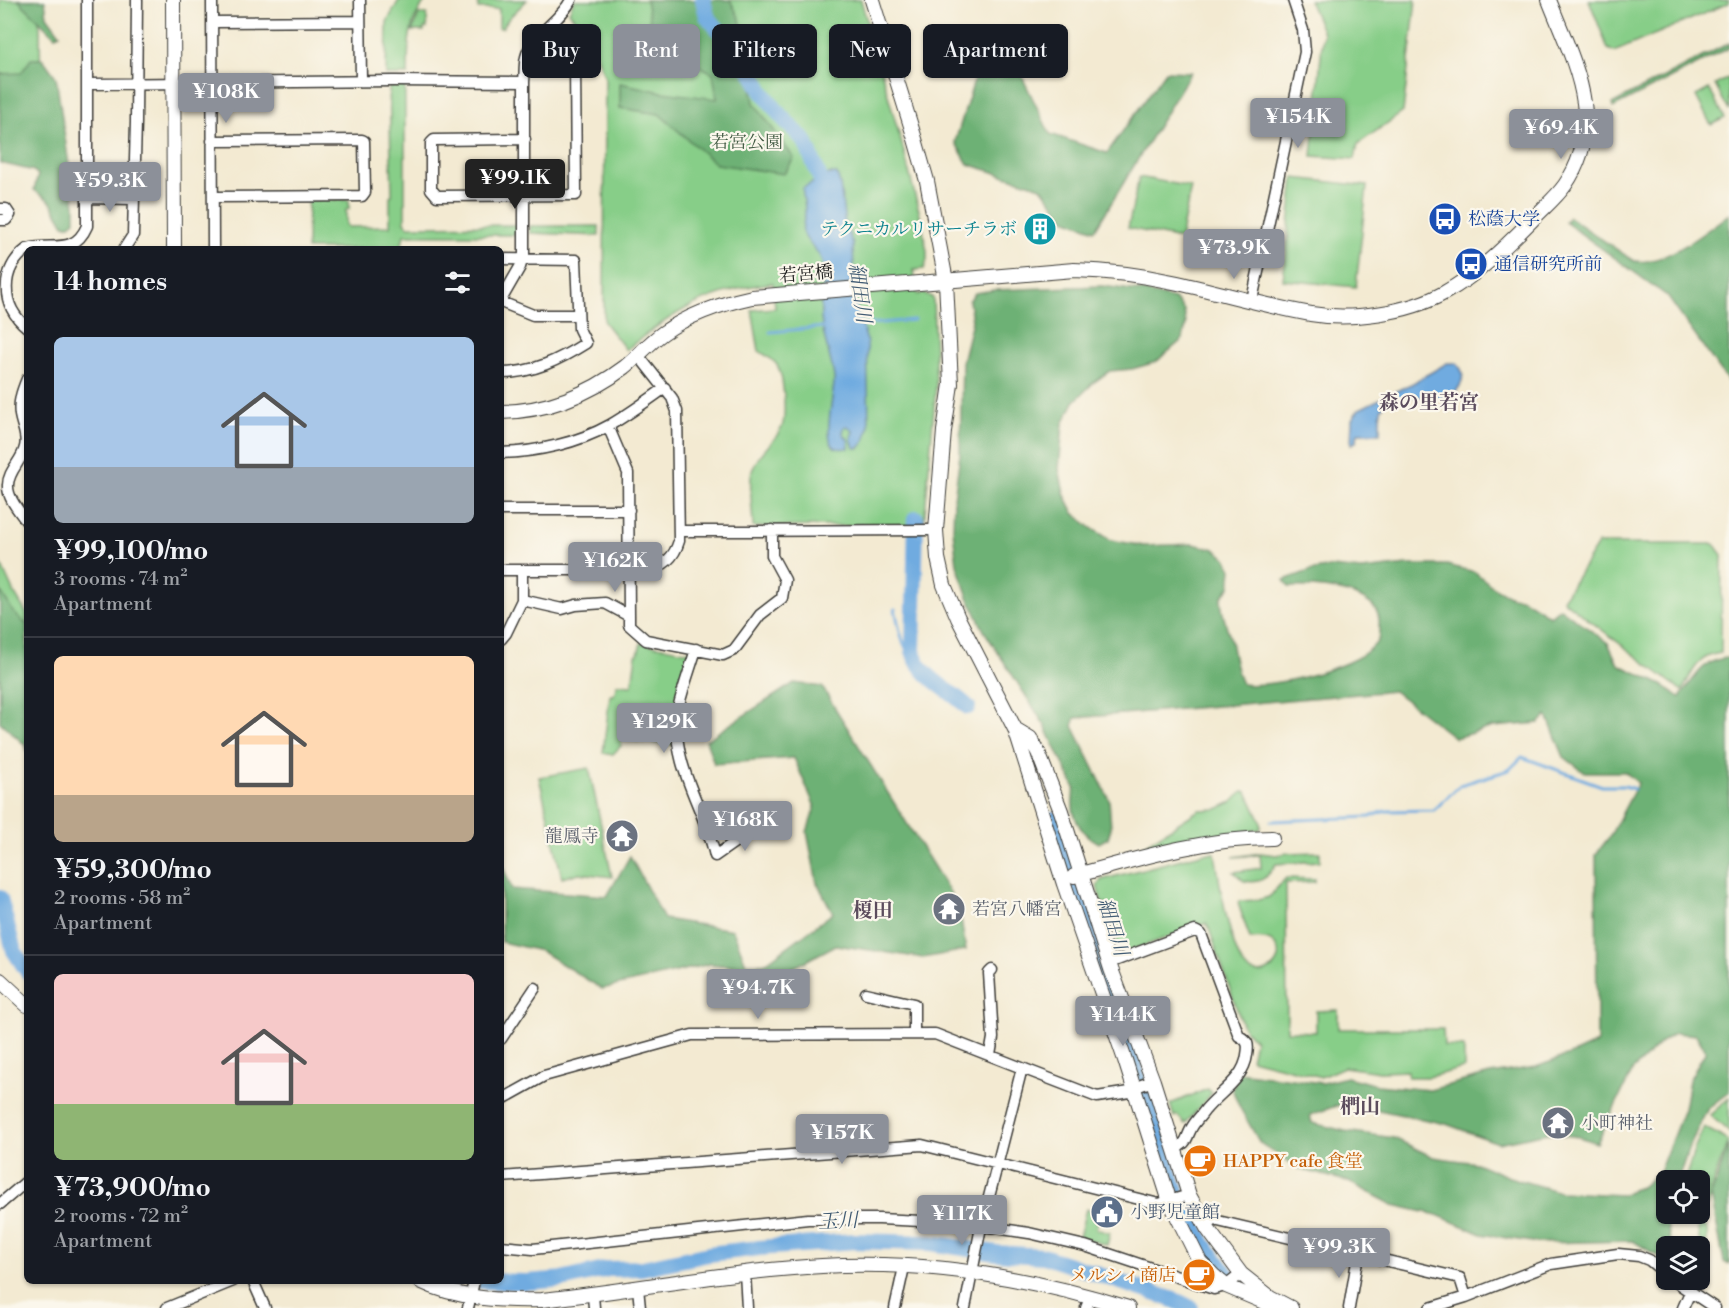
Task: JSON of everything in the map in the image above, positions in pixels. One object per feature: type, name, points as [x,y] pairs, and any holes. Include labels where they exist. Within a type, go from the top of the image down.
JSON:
[{"type":"street","points":[[41,246],[65,246],[79,239],[87,226],[87,0]]},
{"type":"street","points":[[126,246],[133,235],[137,0]]},
{"type":"street","points":[[173,0],[174,246]]},
{"type":"street","points":[[212,0],[213,246]]},
{"type":"street","points":[[360,0],[361,81]]},
{"type":"street","points":[[552,24],[564,12],[571,0]]},
{"type":"street","points":[[872,0],[927,181],[946,281],[951,384],[944,431],[936,530],[938,558],[949,596],[1015,729],[1072,877],[1200,1262],[1278,1308]]},
{"type":"street","points":[[1252,300],[1305,52],[1303,30],[1293,0]]},
{"type":"street","name":"若宮橋","points":[[504,412],[538,409],[574,397],[609,378],[661,335],[700,313],[738,300],[770,295],[1065,271],[1104,271],[1171,282],[1312,314],[1344,316],[1419,304],[1449,290],[1484,266],[1564,185],[1578,162],[1584,140],[1585,102],[1580,80],[1549,0]]},
{"type":"street","points":[[212,22],[360,21]]},
{"type":"street","points":[[504,296],[520,267],[524,254],[524,78]]},
{"type":"street","points":[[525,139],[434,140],[431,143],[431,189],[437,196],[576,195],[575,78]]},
{"type":"street","points":[[87,84],[524,82]]},
{"type":"street","points":[[212,141],[362,140],[364,141],[365,192],[362,196],[213,197]]},
{"type":"street","points":[[88,198],[133,199]]},
{"type":"street","points":[[0,209],[8,210],[7,221]]},
{"type":"street","points":[[24,251],[10,263],[4,275],[4,309],[24,325]]},
{"type":"street","points":[[504,259],[576,260],[579,329],[586,343],[562,358],[536,368],[504,372]]},
{"type":"street","points":[[504,302],[537,316],[578,315]]},
{"type":"street","points":[[504,570],[647,570],[666,563],[677,548],[679,531],[678,421],[672,398],[638,355]]},
{"type":"street","points":[[24,386],[20,416],[24,429]]},
{"type":"street","points":[[504,453],[550,447],[608,426],[665,388]]},
{"type":"street","points":[[608,426],[626,465],[629,510],[629,625],[646,640],[723,655],[734,650],[760,615],[782,598],[785,580],[772,556],[772,530]]},
{"type":"street","points":[[24,449],[11,474],[8,486],[11,497],[24,517]]},
{"type":"street","points":[[504,510],[629,510]]},
{"type":"street","points":[[679,531],[936,530]]},
{"type":"street","points":[[504,628],[522,600],[522,570]]},
{"type":"street","points":[[522,600],[562,609],[576,605],[605,603],[629,616]]},
{"type":"street","points":[[696,649],[678,711],[677,744],[686,778],[699,807],[715,856],[735,842],[755,821]]},
{"type":"street","points":[[1015,729],[1030,738],[1038,752],[1061,811],[1072,877]]},
{"type":"street","points":[[1072,877],[1135,859],[1219,841],[1272,838]]},
{"type":"street","points":[[1104,970],[1195,931],[1201,934],[1239,1036],[1247,1040],[1249,1045],[1246,1066],[1240,1075],[1207,1108],[1191,1129],[1188,1140],[1174,1150]]},
{"type":"street","points":[[990,1055],[993,1038],[989,973],[992,970]]},
{"type":"street","points":[[1104,970],[1143,1085],[1174,1150],[1180,1198],[1201,1217],[1224,1252],[1233,1280],[1291,1308]]},
{"type":"street","points":[[0,980],[24,1002]]},
{"type":"street","points":[[504,1034],[535,988]]},
{"type":"street","points":[[866,993],[914,1004],[914,1033]]},
{"type":"street","points":[[504,1098],[544,1076],[692,1035],[935,1034],[1097,1097],[1130,1092],[1143,1085]]},
{"type":"street","points":[[965,1308],[971,1269],[996,1163],[1022,1068]]},
{"type":"street","points":[[504,1177],[922,1144],[1159,1204],[1180,1198]]},
{"type":"street","points":[[0,1204],[24,1184]]},
{"type":"street","points":[[1201,1217],[1460,1278],[1466,1297]]},
{"type":"street","points":[[504,1246],[533,1249],[808,1219],[879,1219],[1029,1233],[1085,1246],[1214,1289],[1233,1280]]},
{"type":"street","points":[[1430,1308],[1466,1297],[1551,1264],[1618,1254],[1640,1256],[1656,1266]]},
{"type":"street","points":[[1349,1308],[1358,1255]]},
{"type":"street","points":[[432,1284],[471,1294],[519,1301],[594,1301],[638,1288],[745,1273],[824,1266],[971,1269],[1012,1278],[1089,1302],[1128,1308]]},
{"type":"street","points":[[895,1308],[904,1267]]},
{"type":"street","points":[[745,1273],[747,1308]]},
{"type":"street","points":[[167,1308],[226,1284]]},
{"type":"street","points":[[254,1284],[263,1308]]},
{"type":"street","points":[[638,1288],[640,1308]]},
{"type":"street","points":[[1687,1290],[1715,1308]]},
{"type":"street","points":[[1683,1308],[1690,1292]]},
{"type":"green space","points":[[0,0],[35,0],[40,27],[41,106],[0,141]]},
{"type":"green space","points":[[18,0],[45,0],[47,16],[60,34],[55,36]]},
{"type":"green space","points":[[399,0],[427,0],[420,8],[412,26],[408,75],[386,75],[387,22]]},
{"type":"green space","points":[[489,0],[527,0],[502,28],[499,28],[499,9],[478,9],[478,3]]},
{"type":"green space","name":"若宮公園","points":[[574,0],[861,0],[868,24],[829,24],[829,78],[883,78],[920,215],[927,260],[924,269],[914,270],[917,294],[926,294],[933,298],[936,385],[924,525],[753,527],[752,471],[758,459],[781,429],[784,416],[783,387],[779,370],[773,361],[759,351],[752,310],[775,308],[773,283],[730,291],[694,304],[660,324],[626,350],[604,322],[605,78],[601,67],[601,24],[579,24],[569,12]]},
{"type":"green space","points":[[646,0],[730,0],[741,24],[712,24],[712,72],[700,66],[700,24],[650,24]]},
{"type":"green space","points":[[1309,0],[1416,0],[1403,112],[1358,144],[1355,159],[1312,156],[1323,33]]},
{"type":"green space","points":[[1589,0],[1729,0],[1729,3],[1614,52],[1608,49]]},
{"type":"green space","points":[[419,14],[427,14],[427,28],[424,28],[424,31],[412,31]]},
{"type":"green space","points":[[1729,43],[1729,48],[1613,108],[1612,104]]},
{"type":"green space","points":[[31,59],[43,59],[56,77],[75,205],[75,221],[70,225],[64,225],[50,201],[34,190],[38,175],[34,171],[0,163],[0,74],[21,73]]},
{"type":"green space","points":[[1166,71],[1191,72],[1095,230],[1065,219],[1041,187],[968,164],[955,142],[975,78],[1023,78],[1050,134],[1107,153]]},
{"type":"green space","points":[[714,78],[750,78],[754,103],[794,158],[784,174],[716,164],[659,114],[620,108],[620,83],[662,92],[717,99]]},
{"type":"green space","points":[[1728,78],[1729,80],[1729,111],[1715,85]]},
{"type":"green space","points":[[389,86],[405,86],[405,222],[408,226],[518,225],[517,235],[404,235],[402,246],[307,246],[308,200],[349,200],[349,209],[346,210],[348,227],[390,226],[390,196],[392,195]]},
{"type":"green space","points":[[1709,89],[1725,118],[1711,125],[1696,96]]},
{"type":"green space","points":[[1139,177],[1191,187],[1180,239],[1128,228]]},
{"type":"green space","points":[[1294,178],[1367,186],[1356,287],[1283,280]]},
{"type":"green space","points":[[1729,214],[1729,383],[1667,296],[1565,222],[1569,217],[1634,261],[1646,261],[1684,246]]},
{"type":"green space","points":[[530,226],[599,226],[599,236],[530,233]]},
{"type":"green space","points":[[1102,286],[1146,292],[1175,299],[1184,310],[1186,324],[1183,339],[1156,362],[1132,369],[1110,371],[1093,383],[1074,402],[1063,424],[1059,469],[1064,493],[1074,513],[1091,528],[1111,540],[1144,546],[1193,544],[1215,549],[1226,558],[1232,569],[1230,587],[1221,598],[1221,604],[1242,684],[1272,683],[1315,674],[1355,659],[1369,650],[1378,640],[1378,614],[1371,604],[1345,592],[1314,587],[1289,587],[1284,580],[1309,571],[1332,567],[1361,570],[1408,565],[1447,565],[1475,572],[1493,587],[1511,597],[1522,598],[1550,616],[1560,608],[1608,643],[1618,664],[1664,686],[1680,697],[1706,666],[1720,659],[1729,658],[1729,1092],[1708,1108],[1689,1147],[1681,1170],[1660,1170],[1684,1109],[1689,1080],[1706,1051],[1696,1035],[1675,1033],[1661,1042],[1633,1070],[1597,1143],[1579,1137],[1547,1133],[1498,1143],[1446,1124],[1345,1103],[1310,1115],[1312,1123],[1345,1131],[1394,1138],[1433,1157],[1476,1163],[1509,1177],[1560,1192],[1622,1195],[1641,1187],[1656,1174],[1656,1224],[1667,1224],[1669,1236],[1656,1236],[1656,1255],[1633,1241],[1539,1243],[1481,1234],[1437,1215],[1393,1205],[1347,1181],[1299,1169],[1260,1143],[1232,1089],[1239,1072],[1322,1083],[1347,1077],[1377,1085],[1430,1090],[1490,1074],[1536,1067],[1597,1043],[1596,854],[1610,836],[1638,783],[1625,772],[1584,772],[1564,757],[1547,716],[1539,723],[1493,727],[1455,738],[1394,691],[1075,718],[1073,726],[1109,799],[1111,828],[1108,838],[1099,843],[1085,834],[1074,813],[1075,788],[1044,724],[984,631],[968,597],[957,565],[953,530],[954,499],[960,454],[962,362],[972,321],[969,301],[975,293],[994,290]]},
{"type":"green space","points":[[1598,544],[1714,544],[1722,555],[1721,653],[1706,657],[1701,661],[1682,691],[1564,601],[1563,599]]},
{"type":"green space","points":[[0,562],[24,609],[24,704],[0,700]]},
{"type":"green space","points":[[0,590],[14,613],[24,622],[24,744],[0,722]]},
{"type":"green space","points":[[641,643],[691,652],[674,745],[622,740],[621,746],[612,755],[603,753],[610,695],[614,695],[617,684],[632,685],[636,655]]},
{"type":"green space","points":[[794,683],[822,687],[959,907],[966,950],[923,958],[836,945],[787,971],[710,964],[602,989],[541,951],[504,943],[504,869],[512,889],[607,896],[630,856],[664,919],[733,930],[746,964],[764,964],[833,913],[817,883],[807,832],[815,807],[794,758],[714,764],[706,740]]},
{"type":"green space","points":[[589,768],[612,877],[579,873],[562,878],[539,777]]},
{"type":"green space","points":[[1243,791],[1247,792],[1261,822],[1261,828],[1258,830],[1180,840],[1143,851],[1140,848],[1199,810],[1217,809],[1232,802]]},
{"type":"green space","points":[[1320,852],[1320,861],[1276,864],[1270,873],[1259,881],[1244,881],[1234,872],[1261,868],[1260,855],[1233,857],[1260,853],[1277,855]]},
{"type":"green space","points":[[1205,853],[1215,853],[1226,915],[1236,949],[1241,961],[1247,969],[1253,972],[1260,973],[1271,968],[1278,958],[1278,952],[1271,941],[1250,939],[1239,901],[1269,897],[1286,878],[1315,879],[1315,882],[1286,883],[1287,1031],[1316,1032],[1316,1011],[1338,1010],[1338,1029],[1443,1029],[1444,1046],[1464,1047],[1464,1068],[1429,1077],[1408,1077],[1408,1071],[1380,1072],[1344,1067],[1321,1077],[1251,1059],[1255,1041],[1243,1027],[1207,923],[1121,954],[1106,903],[1102,904],[1097,887],[1101,880]]},
{"type":"green space","points":[[1208,1089],[1212,1093],[1185,1124],[1177,1115],[1174,1117],[1170,1104]]},
{"type":"green space","points":[[1729,1098],[1729,1132],[1710,1115]]},
{"type":"green space","points":[[1704,1127],[1729,1141],[1713,1182],[1710,1196],[1710,1170],[1688,1170]]},
{"type":"green space","points":[[1729,1145],[1729,1265],[1724,1262],[1711,1195]]},
{"type":"green space","points":[[1086,1209],[1100,1214],[1096,1229],[1110,1233],[1107,1245],[1079,1237]]},
{"type":"green space","points":[[1697,1224],[1704,1224],[1708,1236],[1699,1236]]},
{"type":"water","points":[[829,174],[837,174],[840,184],[845,224],[853,244],[855,301],[867,341],[869,427],[865,441],[859,448],[854,448],[851,438],[853,431],[847,426],[844,427],[843,434],[848,439],[849,448],[836,448],[829,436],[834,377],[821,318],[823,266],[820,256],[805,237],[803,230],[805,207],[803,188]]},
{"type":"water","points":[[1447,363],[1456,363],[1462,371],[1462,381],[1454,394],[1449,397],[1395,397],[1382,407],[1380,433],[1358,433],[1356,442],[1351,444],[1352,419],[1359,409],[1413,383]]},
{"type":"waterway","name":"細田川","points":[[703,0],[707,16],[747,64],[762,91],[780,115],[805,141],[822,183],[824,199]]},
{"type":"waterway","points":[[859,325],[914,320]]},
{"type":"waterway","points":[[770,332],[825,327]]},
{"type":"waterway","name":"細田川","points":[[916,518],[913,651],[928,675],[968,707]]},
{"type":"waterway","points":[[895,609],[905,646],[918,664]]},
{"type":"waterway","points":[[1271,821],[1370,817],[1385,811],[1434,810],[1460,785],[1509,770],[1522,757],[1602,786],[1625,786],[1634,789]]},
{"type":"waterway","name":"細田川","points":[[1055,819],[1074,885],[1177,1193],[1204,1244],[1230,1278]]},
{"type":"waterway","name":"玉川","points":[[0,898],[14,951],[24,966]]},
{"type":"waterway","name":"玉川","points":[[504,1282],[566,1279],[608,1269],[642,1268],[709,1254],[759,1248],[855,1241],[931,1243],[996,1253],[1043,1256],[1177,1301],[1191,1308]]},
{"type":"place","name":"松蔭大学","points":[[1445,219]]},
{"type":"place","name":"テクニカルリサーチラボ","points":[[1040,229]]},
{"type":"place","name":"通信研究所前","points":[[1471,264]]},
{"type":"place","name":"龍鳳寺","points":[[622,836]]},
{"type":"place","name":"若宮八幡宮","points":[[949,909]]},
{"type":"place","name":"小町神社","points":[[1558,1123]]},
{"type":"place","name":"HAPPY cafe 食堂","points":[[1200,1161]]},
{"type":"place","name":"小野児童館","points":[[1107,1212]]},
{"type":"place","name":"メルシィ商店","points":[[1199,1275]]},
{"type":"district","name":"森の里若宮","points":[[1429,403]]},
{"type":"district","name":"榎田","points":[[873,911]]},
{"type":"district","name":"椚山","points":[[1360,1107]]}]
